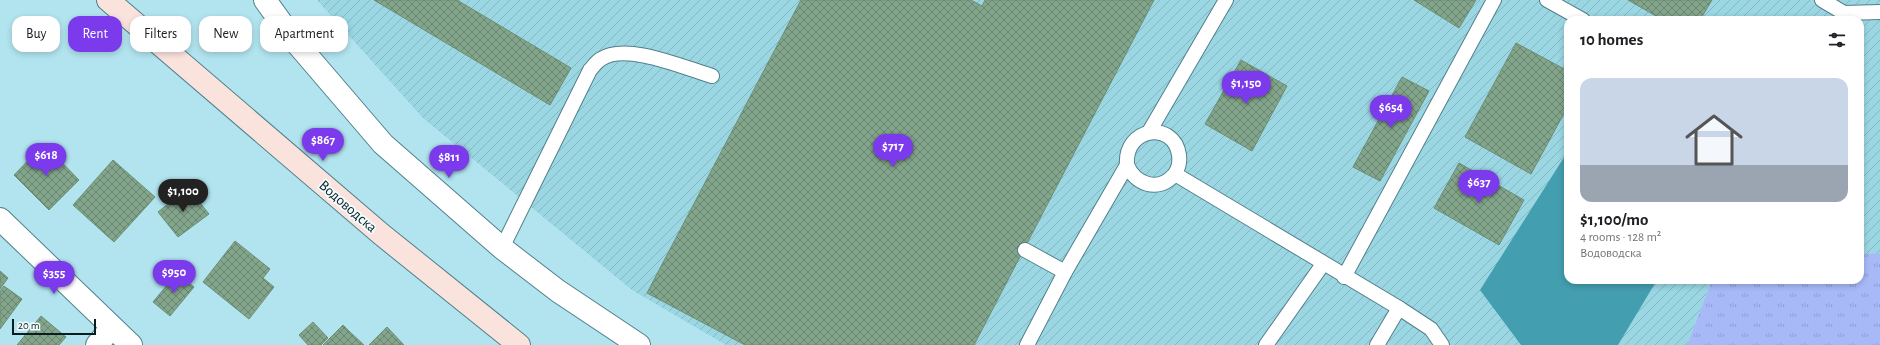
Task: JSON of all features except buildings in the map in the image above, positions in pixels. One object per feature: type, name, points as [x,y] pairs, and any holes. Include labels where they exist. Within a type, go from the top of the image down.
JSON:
[{"type":"main road","name":"Водоводска","points":[[108,0],[381,234],[519,345]]},
{"type":"street","points":[[265,0],[293,39],[383,144],[502,248],[558,291],[639,345]]},
{"type":"street","points":[[0,220],[131,345]]},
{"type":"street","points":[[97,345],[112,327]]},
{"type":"lane","points":[[1149,132],[1226,0]]},
{"type":"lane","points":[[1344,276],[1494,0]]},
{"type":"lane","points":[[1547,0],[1576,16]]},
{"type":"lane","points":[[1822,0],[1844,13],[1880,12]]},
{"type":"lane","points":[[502,248],[590,70],[600,59],[615,53],[636,53],[712,76]]},
{"type":"lane","points":[[1149,132],[1158,132],[1166,135],[1173,141],[1178,149],[1179,162],[1174,174],[1168,180],[1160,184],[1152,185],[1136,179],[1130,173],[1127,165],[1126,156],[1128,148],[1137,138],[1149,132]]},
{"type":"lane","points":[[1027,345],[1065,272],[1127,165]]},
{"type":"lane","points":[[1174,174],[1399,308],[1431,329],[1442,345]]},
{"type":"lane","points":[[1025,250],[1065,272]]},
{"type":"lane","points":[[1266,345],[1323,264]]},
{"type":"lane","points":[[1377,345],[1399,308]]},
{"type":"shaded area","points":[[317,0],[1880,0],[1880,253],[1864,254],[1864,16],[1564,16],[1564,284],[1710,284],[1687,345],[726,345],[632,290],[423,118],[348,35],[348,16],[331,16]]},
{"type":"shaded area","points":[[1564,157],[1564,284],[1655,284],[1618,345],[1521,345],[1480,290]]},
{"type":"green space","points":[[1880,253],[1880,345],[1687,345],[1710,284],[1864,284],[1864,254]]}]
